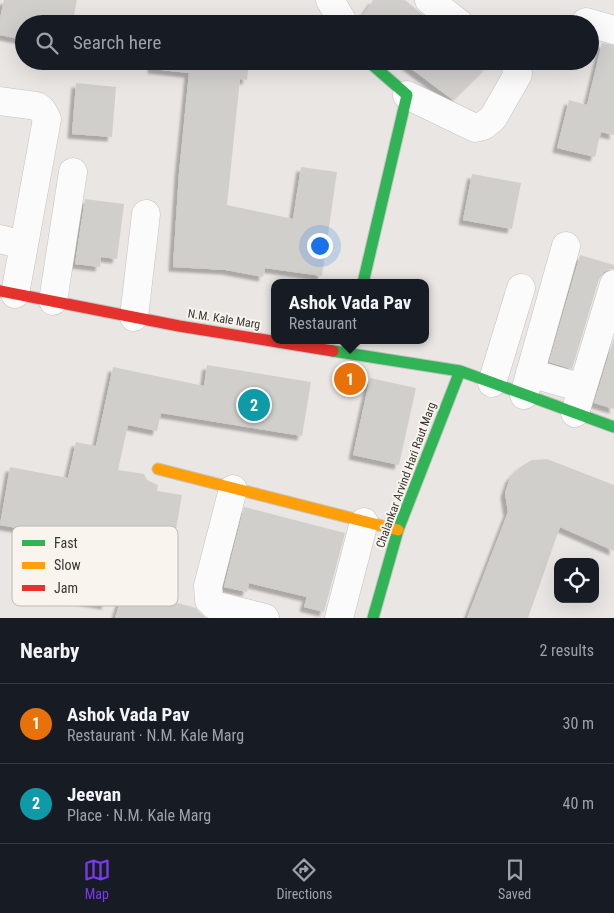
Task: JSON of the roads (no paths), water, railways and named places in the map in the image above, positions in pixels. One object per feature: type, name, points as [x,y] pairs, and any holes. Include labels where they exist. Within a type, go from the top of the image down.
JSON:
[{"type":"street","points":[[330,0],[339,15]]},
{"type":"street","points":[[429,0],[448,15]]},
{"type":"street","points":[[599,26],[614,30]]},
{"type":"street","points":[[378,70],[407,95],[475,128],[482,126],[493,118],[518,74],[518,70]]},
{"type":"street","points":[[364,279],[407,95]]},
{"type":"street","points":[[0,101],[37,106],[42,110],[46,119],[12,242],[7,292]]},
{"type":"street","points":[[53,301],[73,172]]},
{"type":"street","points":[[134,317],[136,258],[146,214]]},
{"type":"street","points":[[566,246],[527,384],[579,400],[614,427]]},
{"type":"street","points":[[579,400],[614,284]]},
{"type":"street","points":[[492,383],[521,288]]},
{"type":"street","name":"N.M. Kale Marg","points":[[7,292],[178,326],[271,337]]},
{"type":"street","name":"N.M. Kale Marg","points":[[324,344],[348,347],[460,371],[492,383],[527,384]]},
{"type":"street","name":"Chalankar Arvind Hari Raut Marg","points":[[373,618],[398,530],[460,371]]},
{"type":"street","points":[[158,469],[398,530]]},
{"type":"street","points":[[233,489],[208,586],[209,600],[214,605],[265,618]]},
{"type":"street","points":[[338,618],[364,522]]},
{"type":"place","name":"Ashok Vada Pav","points":[[350,379]]},
{"type":"place","name":"Jeevan","points":[[254,405]]}]
